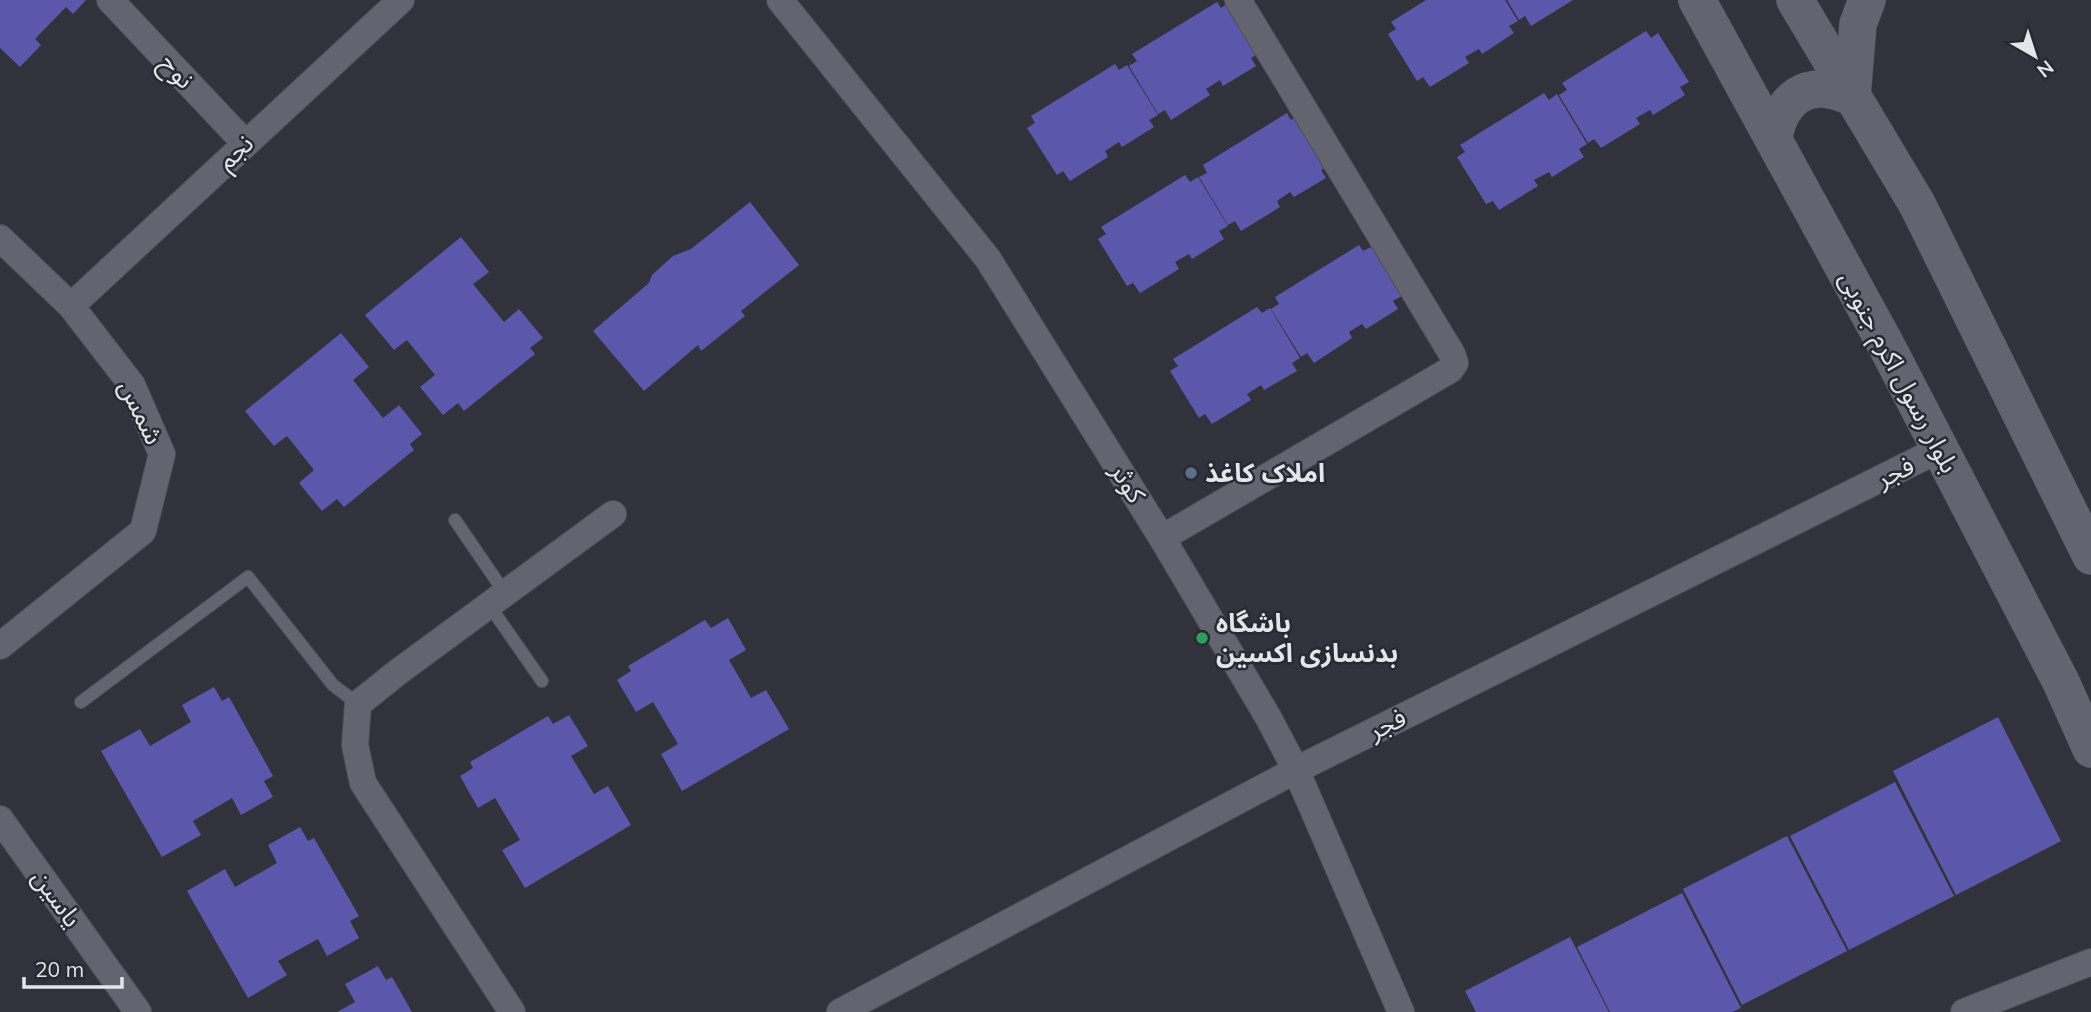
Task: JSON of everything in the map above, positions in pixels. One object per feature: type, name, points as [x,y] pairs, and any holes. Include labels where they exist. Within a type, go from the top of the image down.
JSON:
[{"type":"main road","points":[[1795,0],[1917,204],[2091,556]]},
{"type":"main road","points":[[1853,97],[1858,24],[1867,0]]},
{"type":"main road","name":"بلوار رسول اکرم جنوبی","points":[[1709,4],[1774,140],[2061,682],[2091,749]]},
{"type":"main road","points":[[1774,140],[1775,125],[1784,107],[1800,95],[1817,88],[1853,97]]},
{"type":"street","name":"نوح","points":[[110,0],[245,143]]},
{"type":"street","name":"نجم","points":[[71,306],[401,0]]},
{"type":"street","name":"کوثر","points":[[780,0],[988,259],[1162,538],[1268,717],[1296,770],[1401,1012]]},
{"type":"street","points":[[1162,538],[1450,370],[1455,363],[1445,342],[1238,0]]},
{"type":"street","name":"شمس","points":[[0,238],[71,306],[132,385],[162,454],[143,531],[0,646]]},
{"type":"street","name":"فجر","points":[[840,1012],[1296,770],[1940,450]]},
{"type":"street","points":[[512,1012],[363,783],[355,745],[358,705],[613,514]]},
{"type":"street","name":"یاسین","points":[[0,819],[138,1012]]},
{"type":"street","points":[[1964,1012],[2091,962]]},
{"type":"lane","points":[[455,520],[542,681]]},
{"type":"lane","points":[[81,702],[247,577],[333,685],[358,705]]},
{"type":"building","points":[[0,0],[86,0],[73,14],[66,7],[35,39],[41,45],[20,67],[0,48]]},
{"type":"building","points":[[1426,0],[1505,0],[1518,21],[1509,26],[1514,33],[1482,54],[1479,49],[1465,57],[1469,63],[1430,87],[1423,77],[1417,81],[1388,34],[1396,29],[1391,22]]},
{"type":"building","points":[[1507,0],[1573,0],[1531,26],[1525,16],[1519,20]]},
{"type":"building","points":[[1217,2],[1221,8],[1228,3],[1259,53],[1251,58],[1256,66],[1223,86],[1220,80],[1206,89],[1210,95],[1171,120],[1165,110],[1158,114],[1129,66],[1137,61],[1132,54]]},
{"type":"building","points":[[1646,31],[1651,38],[1658,33],[1689,82],[1680,87],[1685,95],[1653,115],[1650,110],[1636,118],[1640,124],[1601,148],[1594,139],[1588,143],[1559,95],[1567,90],[1562,83]]},
{"type":"building","points":[[1115,64],[1119,70],[1127,65],[1158,115],[1149,120],[1154,127],[1122,147],[1119,142],[1105,151],[1108,157],[1070,181],[1063,171],[1057,175],[1027,128],[1035,123],[1031,116]]},
{"type":"building","points":[[1544,93],[1549,100],[1557,94],[1587,144],[1579,149],[1584,157],[1552,177],[1549,172],[1534,180],[1538,186],[1499,210],[1493,201],[1486,204],[1457,157],[1465,152],[1460,145]]},
{"type":"building","points":[[1287,113],[1291,120],[1299,115],[1330,165],[1321,170],[1326,178],[1294,197],[1290,192],[1277,201],[1280,207],[1241,231],[1235,221],[1228,225],[1199,177],[1207,173],[1203,165]]},
{"type":"building","points":[[1185,175],[1190,182],[1198,177],[1228,226],[1219,231],[1224,239],[1192,259],[1189,254],[1175,262],[1179,269],[1140,293],[1133,283],[1127,286],[1098,239],[1106,234],[1101,227]]},
{"type":"building","points":[[750,202],[799,265],[741,311],[745,316],[701,351],[698,345],[644,391],[593,331],[649,283],[652,275],[673,256],[691,249]]},
{"type":"building","points":[[461,237],[489,272],[473,284],[504,322],[519,309],[543,338],[530,348],[535,354],[464,411],[458,403],[443,415],[420,387],[435,375],[407,340],[394,350],[365,315]]},
{"type":"building","points":[[1359,245],[1363,251],[1371,247],[1402,296],[1393,301],[1398,309],[1366,329],[1362,324],[1349,332],[1352,338],[1314,363],[1307,353],[1301,357],[1271,309],[1279,304],[1275,297]]},
{"type":"building","points":[[1257,307],[1262,313],[1270,308],[1300,358],[1292,363],[1297,371],[1264,390],[1261,385],[1247,394],[1251,400],[1212,424],[1205,414],[1199,418],[1170,371],[1178,366],[1173,359]]},
{"type":"building","points":[[341,333],[369,367],[353,380],[383,418],[399,405],[422,434],[410,444],[414,450],[344,507],[337,499],[322,511],[299,483],[314,470],[287,436],[274,446],[245,411]]},
{"type":"building","points":[[728,618],[746,650],[729,660],[751,698],[766,690],[789,729],[682,791],[661,754],[678,744],[653,702],[636,712],[617,680],[631,671],[628,666],[705,620],[711,628]]},
{"type":"building","points":[[214,687],[222,701],[229,697],[273,776],[264,781],[273,797],[241,815],[232,798],[193,821],[201,835],[162,857],[101,751],[140,729],[150,746],[191,722],[182,705]]},
{"type":"building","points":[[569,715],[588,746],[571,756],[594,794],[608,786],[631,825],[525,888],[502,850],[520,840],[495,798],[478,808],[460,776],[473,768],[470,762],[548,716],[553,724]]},
{"type":"building","points":[[1998,717],[2061,841],[1956,895],[1893,771]]},
{"type":"building","points":[[1895,782],[1954,896],[1849,950],[1790,836]]},
{"type":"building","points":[[300,827],[308,841],[314,838],[359,916],[350,921],[359,938],[327,956],[318,939],[278,961],[287,975],[248,998],[187,891],[225,869],[235,887],[277,863],[268,845]]},
{"type":"building","points":[[1787,836],[1847,951],[1742,1005],[1683,889]]},
{"type":"building","points":[[1682,893],[1741,1008],[1732,1012],[1610,1012],[1577,947]]},
{"type":"building","points":[[1570,937],[1609,1012],[1476,1012],[1465,991]]},
{"type":"building","points":[[378,966],[386,980],[392,977],[412,1012],[337,1012],[355,1002],[345,984]]},
{"type":"place","name":"املاک کاغذ","points":[[1191,473]]},
{"type":"place","name":"باشگاه بدنسازی اکسین","points":[[1202,638]]}]
